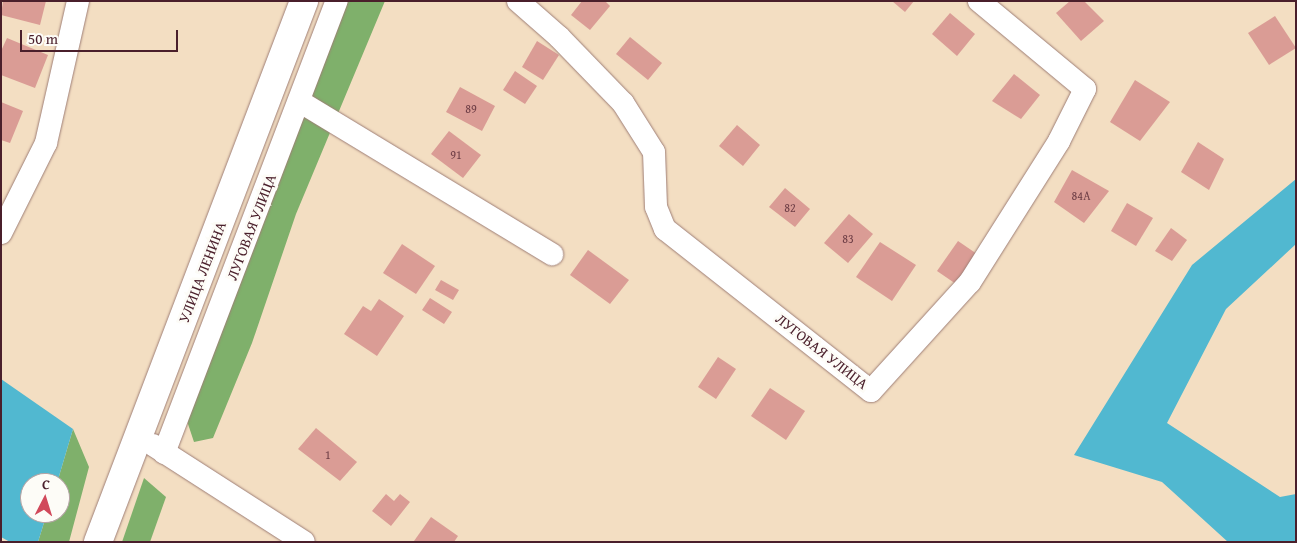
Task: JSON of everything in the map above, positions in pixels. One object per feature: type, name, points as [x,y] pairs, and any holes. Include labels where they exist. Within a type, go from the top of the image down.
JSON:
[{"type":"main road","name":"УЛИЦА ЛЕНИНА","points":[[98,542],[140,436],[304,1]]},
{"type":"street","points":[[1,232],[46,143],[78,1]]},
{"type":"street","name":"ЛУГОВАЯ УЛИЦА","points":[[164,453],[338,1]]},
{"type":"street","name":"ЛУГОВАЯ УЛИЦА","points":[[518,1],[559,37],[624,103],[654,152],[656,207],[665,229],[871,390],[970,282],[1059,141],[1085,89],[979,1]]},
{"type":"street","points":[[299,102],[552,254]]},
{"type":"street","points":[[140,436],[304,542]]},
{"type":"green space","points":[[344,1],[385,1],[296,214],[252,343],[213,438],[194,442],[185,415]]},
{"type":"green space","points":[[73,429],[89,467],[69,542],[38,542],[44,523],[70,523],[70,473],[60,473]]},
{"type":"green space","points":[[144,478],[166,497],[150,542],[122,542]]},
{"type":"water","points":[[1296,179],[1296,244],[1226,309],[1167,423],[1280,497],[1296,494],[1296,542],[1228,542],[1162,482],[1074,455],[1192,265]]},
{"type":"water","points":[[1,379],[73,429],[60,473],[20,473],[20,523],[44,523],[38,542],[10,542],[1,537]]},
{"type":"building","points":[[3,1],[46,1],[40,25],[1,15]]},
{"type":"building","points":[[582,1],[605,1],[610,6],[590,30],[571,15]]},
{"type":"building","points":[[892,1],[914,1],[905,12]]},
{"type":"building","points":[[1070,1],[1084,1],[1104,21],[1081,41],[1056,13]]},
{"type":"building","points":[[950,13],[975,34],[957,56],[932,34]]},
{"type":"building","points":[[1275,16],[1296,48],[1269,65],[1248,33]]},
{"type":"building","points":[[630,37],[662,63],[648,80],[616,54]]},
{"type":"building","points":[[7,38],[48,55],[35,88],[1,75],[1,51]]},
{"type":"building","points":[[537,41],[559,55],[543,80],[522,67]]},
{"type":"building","points":[[515,71],[537,86],[525,104],[503,90]]},
{"type":"building","points":[[1014,74],[1040,95],[1021,119],[992,101]]},
{"type":"building","points":[[1135,80],[1170,102],[1140,141],[1110,122]]},
{"type":"building","points":[[460,87],[495,106],[482,131],[446,112]]},
{"type":"building","points":[[1,102],[23,111],[10,143],[1,140]]},
{"type":"building","points":[[737,125],[760,145],[743,166],[719,146]]},
{"type":"building","points":[[449,131],[481,155],[463,178],[431,154]]},
{"type":"building","points":[[1198,142],[1224,159],[1209,190],[1181,172]]},
{"type":"building","points":[[1072,170],[1109,191],[1084,223],[1054,202]]},
{"type":"building","points":[[785,188],[810,209],[795,227],[769,207]]},
{"type":"building","points":[[1127,203],[1153,218],[1136,246],[1111,231]]},
{"type":"building","points":[[849,214],[873,234],[848,263],[824,243]]},
{"type":"building","points":[[1171,228],[1187,240],[1172,261],[1155,251]]},
{"type":"building","points":[[958,241],[977,254],[956,284],[937,271]]},
{"type":"building","points":[[880,242],[916,265],[892,301],[856,277]]},
{"type":"building","points":[[402,244],[435,266],[416,294],[383,273]]},
{"type":"building","points":[[588,250],[629,280],[610,304],[570,275]]},
{"type":"building","points":[[441,280],[459,290],[453,300],[435,290]]},
{"type":"building","points":[[430,298],[452,312],[444,324],[422,310]]},
{"type":"building","points":[[379,299],[404,316],[377,356],[344,334],[363,306],[371,311]]},
{"type":"building","points":[[718,357],[736,369],[716,399],[698,387]]},
{"type":"building","points":[[770,388],[805,411],[786,440],[751,416]]},
{"type":"building","points":[[316,428],[357,462],[340,481],[298,449]]},
{"type":"building","points":[[386,494],[394,501],[400,494],[410,502],[391,526],[372,511]]},
{"type":"building","points":[[431,517],[458,536],[454,542],[414,541]]}]
